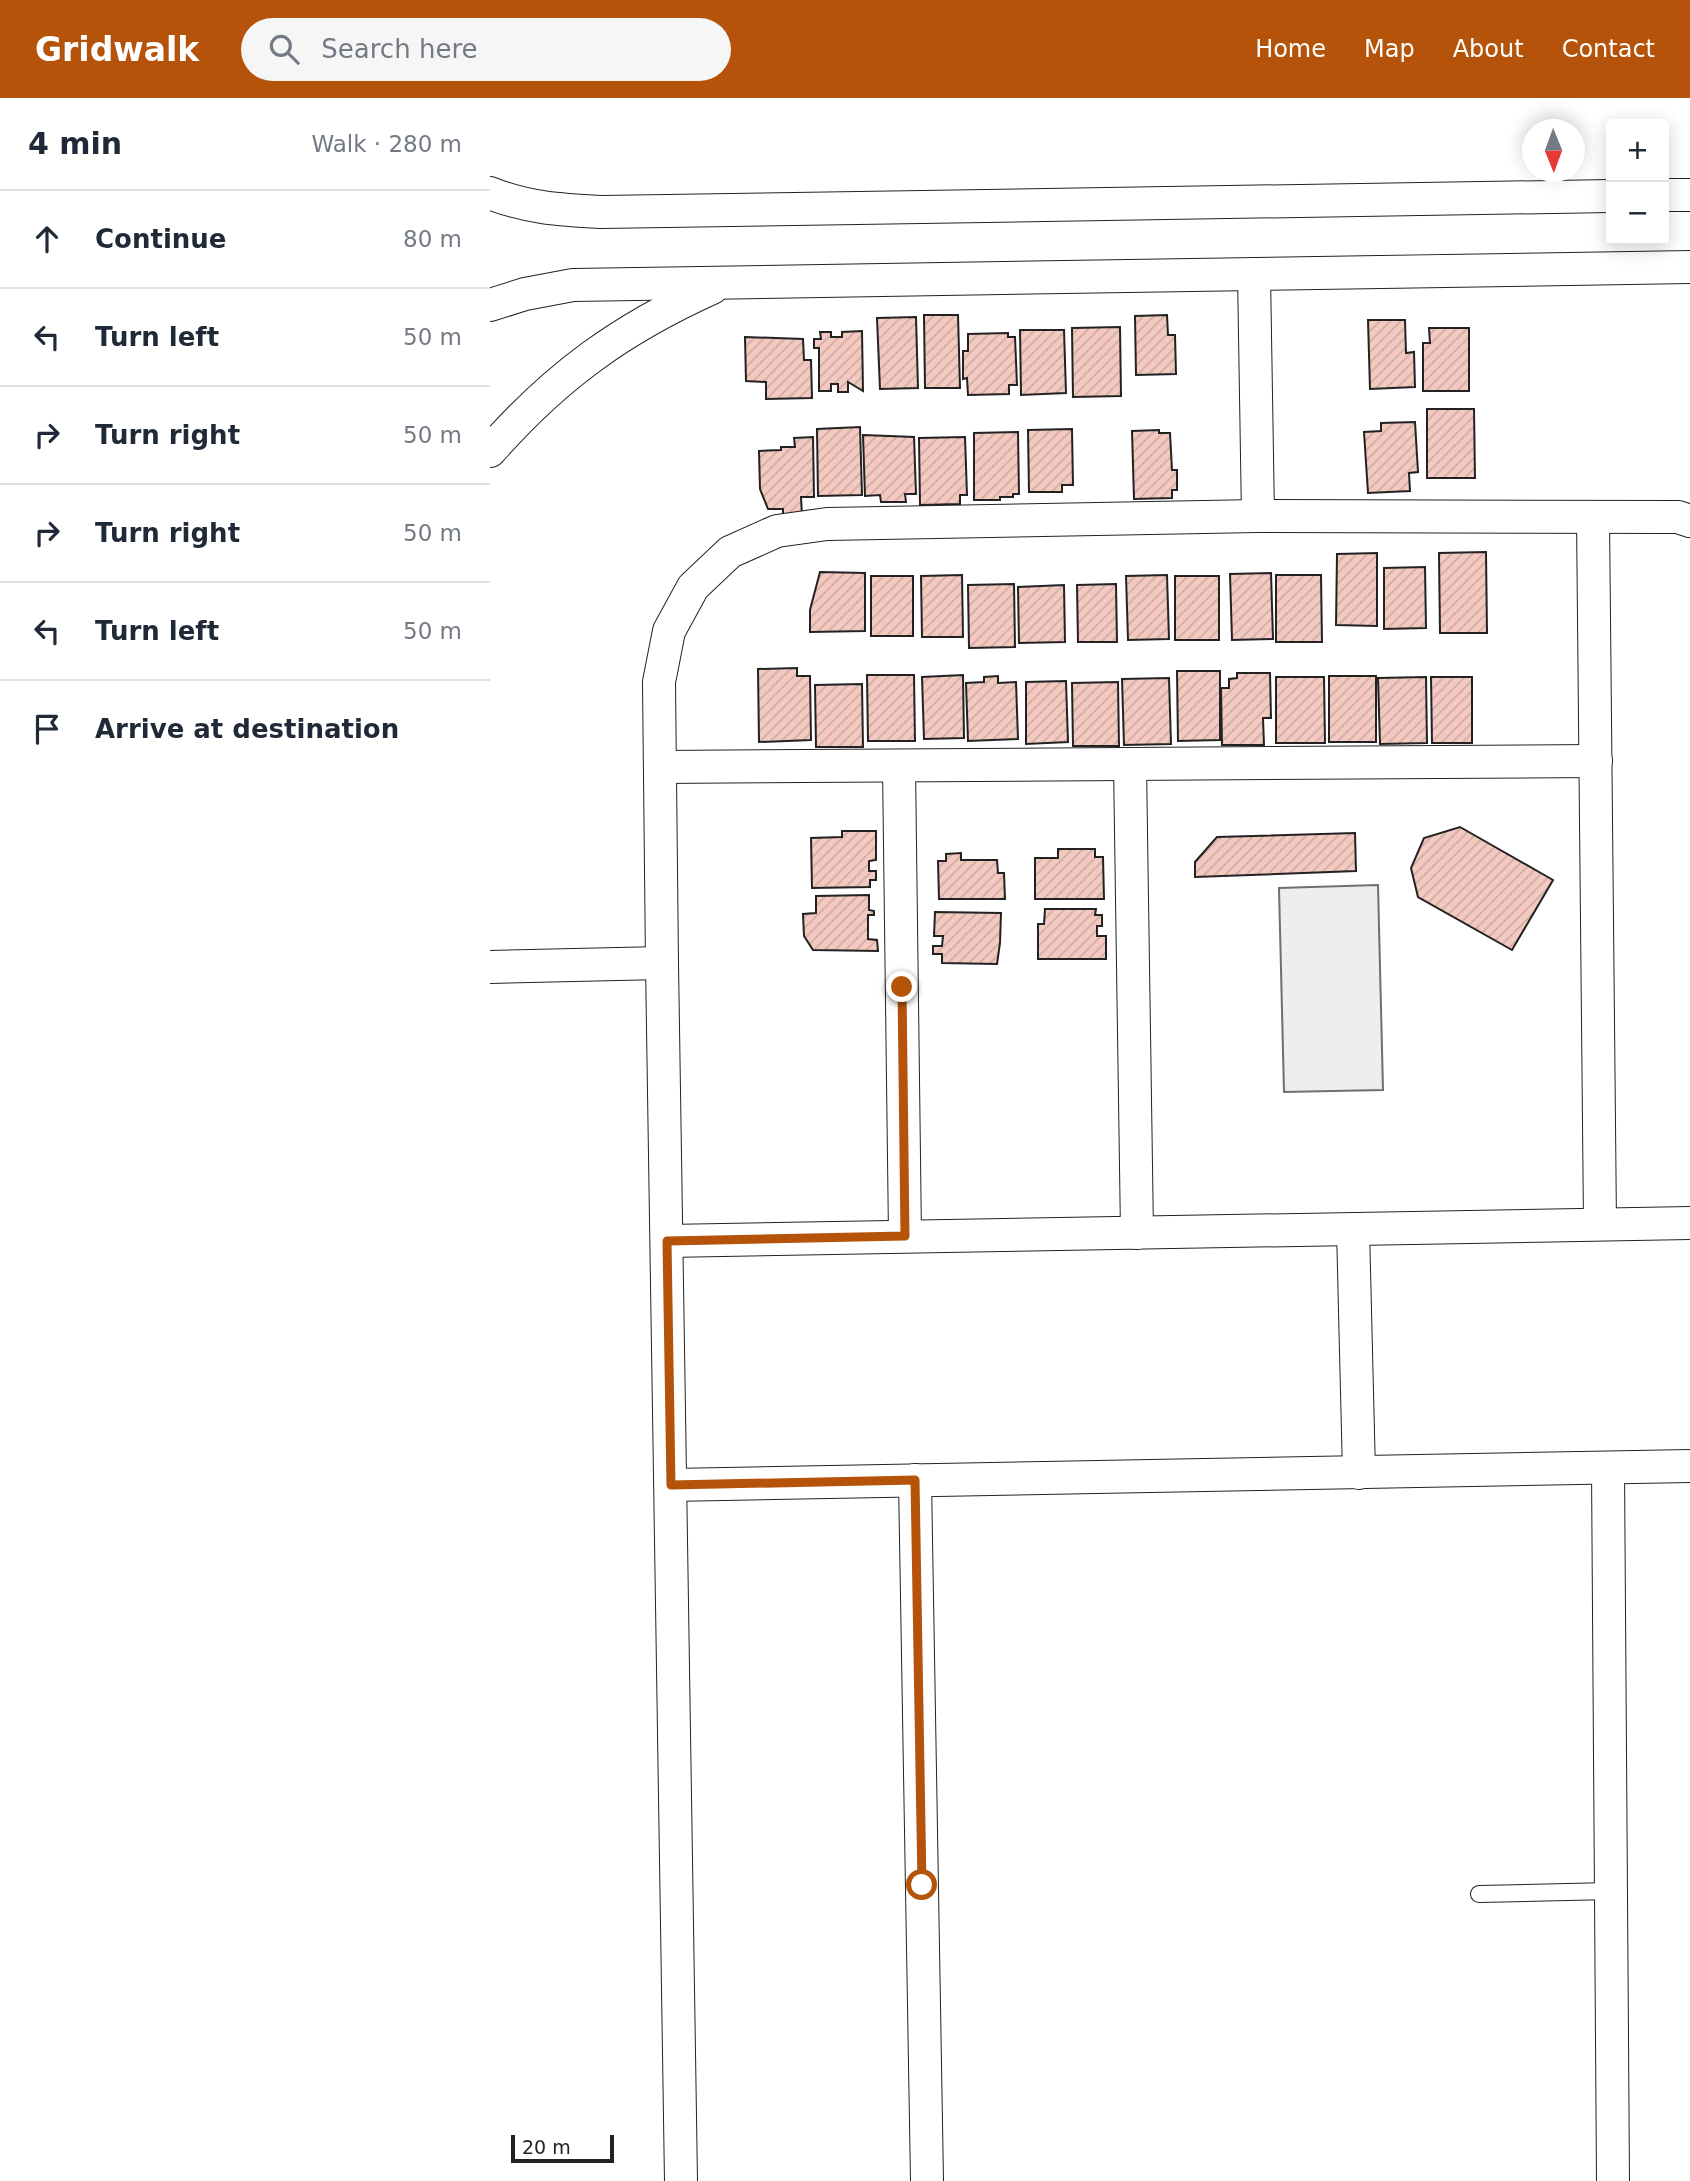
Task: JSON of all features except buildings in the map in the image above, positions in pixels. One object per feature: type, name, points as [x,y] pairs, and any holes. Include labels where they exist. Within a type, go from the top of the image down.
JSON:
[{"type":"street","points":[[490,193],[516,203],[601,212],[1606,196]]},
{"type":"street","points":[[1669,195],[1690,195]]},
{"type":"street","points":[[490,306],[525,294],[573,285],[1690,267]]},
{"type":"street","points":[[1254,274],[1258,516]]},
{"type":"street","points":[[490,451],[522,415],[567,374],[616,338],[668,307],[723,282]]},
{"type":"street","points":[[681,2181],[659,682],[669,631],[693,587],[730,552],[776,531],[827,524],[1258,516],[1678,517],[1690,521]]},
{"type":"street","points":[[1593,517],[1600,1224]]},
{"type":"street","points":[[660,767],[1595,761]]},
{"type":"street","points":[[1130,764],[1138,1233]]},
{"type":"street","points":[[899,766],[905,1236]]},
{"type":"street","points":[[490,967],[662,963]]},
{"type":"street","points":[[667,1241],[1690,1223]]},
{"type":"street","points":[[1353,1229],[1359,1473]]},
{"type":"street","points":[[671,1485],[1690,1466]]},
{"type":"street","points":[[1608,1468],[1614,2181]]},
{"type":"street","points":[[915,1480],[927,2181]]},
{"type":"lane","points":[[1479,1894],[1611,1891]]},
{"type":"shaded area","points":[[1378,885],[1383,1090],[1284,1092],[1279,888]]},
{"type":"route","points":[[902,987],[905,1236],[667,1241],[671,1485],[915,1480],[922,1885]]}]
